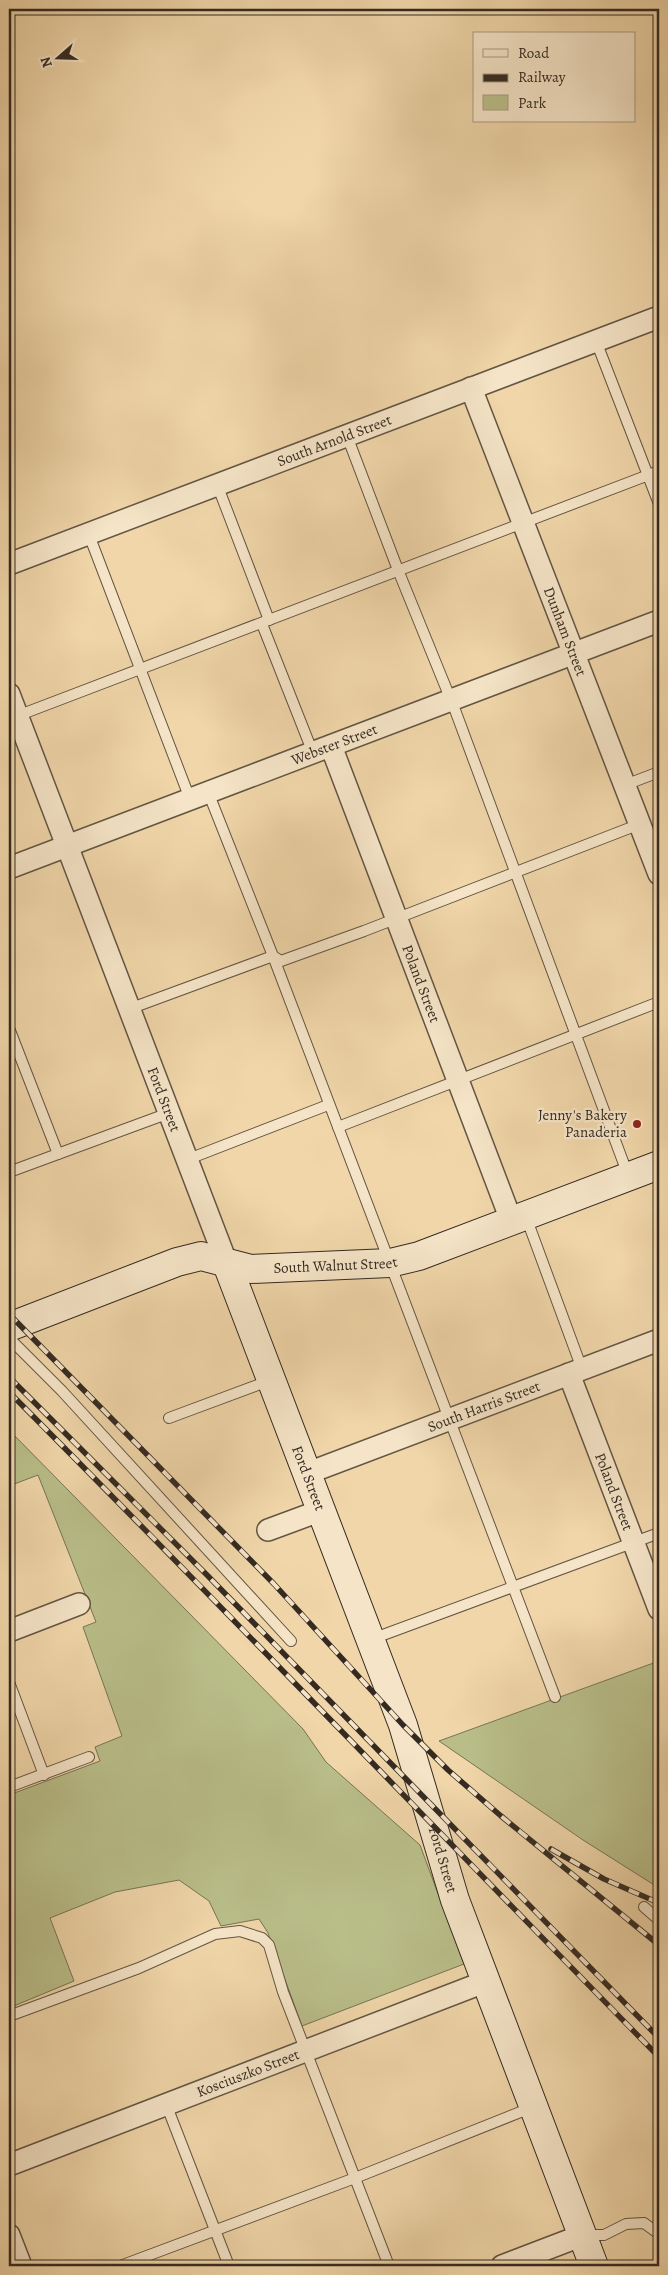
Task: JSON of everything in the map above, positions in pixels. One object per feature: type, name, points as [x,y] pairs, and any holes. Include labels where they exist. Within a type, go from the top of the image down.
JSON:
[{"type":"street","name":"South Arnold Street","points":[[9,564],[659,317]]},
{"type":"street","name":"Dunham Street","points":[[472,388],[659,874]]},
{"type":"street","name":"Webster Street","points":[[9,868],[659,621]]},
{"type":"street","name":"Ford Street","points":[[9,694],[403,1725],[455,1900],[594,2266]]},
{"type":"street","name":"Poland Street","points":[[322,749],[396,918],[458,1081],[518,1217]]},
{"type":"street","name":"South Walnut Street","points":[[9,1327],[177,1262],[201,1256],[251,1269],[390,1263],[419,1256],[659,1165]]},
{"type":"street","name":"South Harris Street","points":[[308,1473],[659,1340]]},
{"type":"street","name":"Poland Street","points":[[576,1372],[659,1609]]},
{"type":"street","points":[[268,1530],[322,1510]]},
{"type":"street","points":[[9,1631],[79,1604]]},
{"type":"street","name":"Kosciuszko Street","points":[[9,2165],[487,1981]]},
{"type":"street","points":[[9,2234],[21,2266]]},
{"type":"street","points":[[502,2266],[583,2235]]},
{"type":"lane","points":[[596,341],[659,504]]},
{"type":"lane","points":[[347,436],[516,871],[628,1176]]},
{"type":"lane","points":[[17,716],[659,471]]},
{"type":"lane","points":[[218,486],[265,622],[322,749]]},
{"type":"lane","points":[[89,535],[140,669],[273,956],[328,1105],[555,1697]]},
{"type":"lane","points":[[625,785],[659,772]]},
{"type":"lane","points":[[273,956],[281,961],[640,824]]},
{"type":"lane","points":[[129,1009],[273,956]]},
{"type":"lane","points":[[338,1127],[659,1002]]},
{"type":"lane","points":[[9,1028],[58,1154]]},
{"type":"lane","points":[[186,1160],[328,1105]]},
{"type":"lane","points":[[9,1172],[169,1113]]},
{"type":"lane","points":[[518,1217],[576,1372]]},
{"type":"lane","points":[[9,1338],[62,1391],[291,1641]]},
{"type":"lane","points":[[169,1418],[272,1380]]},
{"type":"lane","points":[[370,1640],[659,1533]]},
{"type":"lane","points":[[9,1682],[44,1775]]},
{"type":"lane","points":[[9,1787],[89,1757]]},
{"type":"lane","points":[[644,1907],[659,1920]]},
{"type":"lane","points":[[9,2016],[139,1968],[215,1934],[240,1931],[262,1938],[269,1945],[283,1992],[305,2051],[390,2266]]},
{"type":"lane","points":[[166,2104],[229,2266]]},
{"type":"lane","points":[[120,2266],[355,2178],[534,2107]]},
{"type":"lane","points":[[583,2235],[604,2235],[626,2224],[644,2223],[659,2234]]},
{"type":"green space","points":[[9,1430],[303,1729],[326,1762],[420,1845],[464,1964],[302,2026],[268,1933],[259,1919],[221,1926],[209,1901],[179,1880],[115,1892],[50,1918],[74,1981],[9,2008],[9,1795],[100,1761],[95,1747],[122,1736],[83,1627],[96,1622],[38,1475],[9,1486]]},
{"type":"green space","points":[[659,1661],[659,1888],[583,1840],[439,1741]]},
{"type":"railway","points":[[9,1314],[274,1584],[403,1725],[448,1770],[501,1816],[659,1945]]},
{"type":"railway","points":[[9,1377],[207,1575],[659,2038]]},
{"type":"railway","points":[[9,1392],[659,2057]]},
{"type":"railway","points":[[551,1849],[604,1879],[659,1903]]},
{"type":"place","name":"Jenny's Bakery Panaderia","points":[[637,1124]]}]
